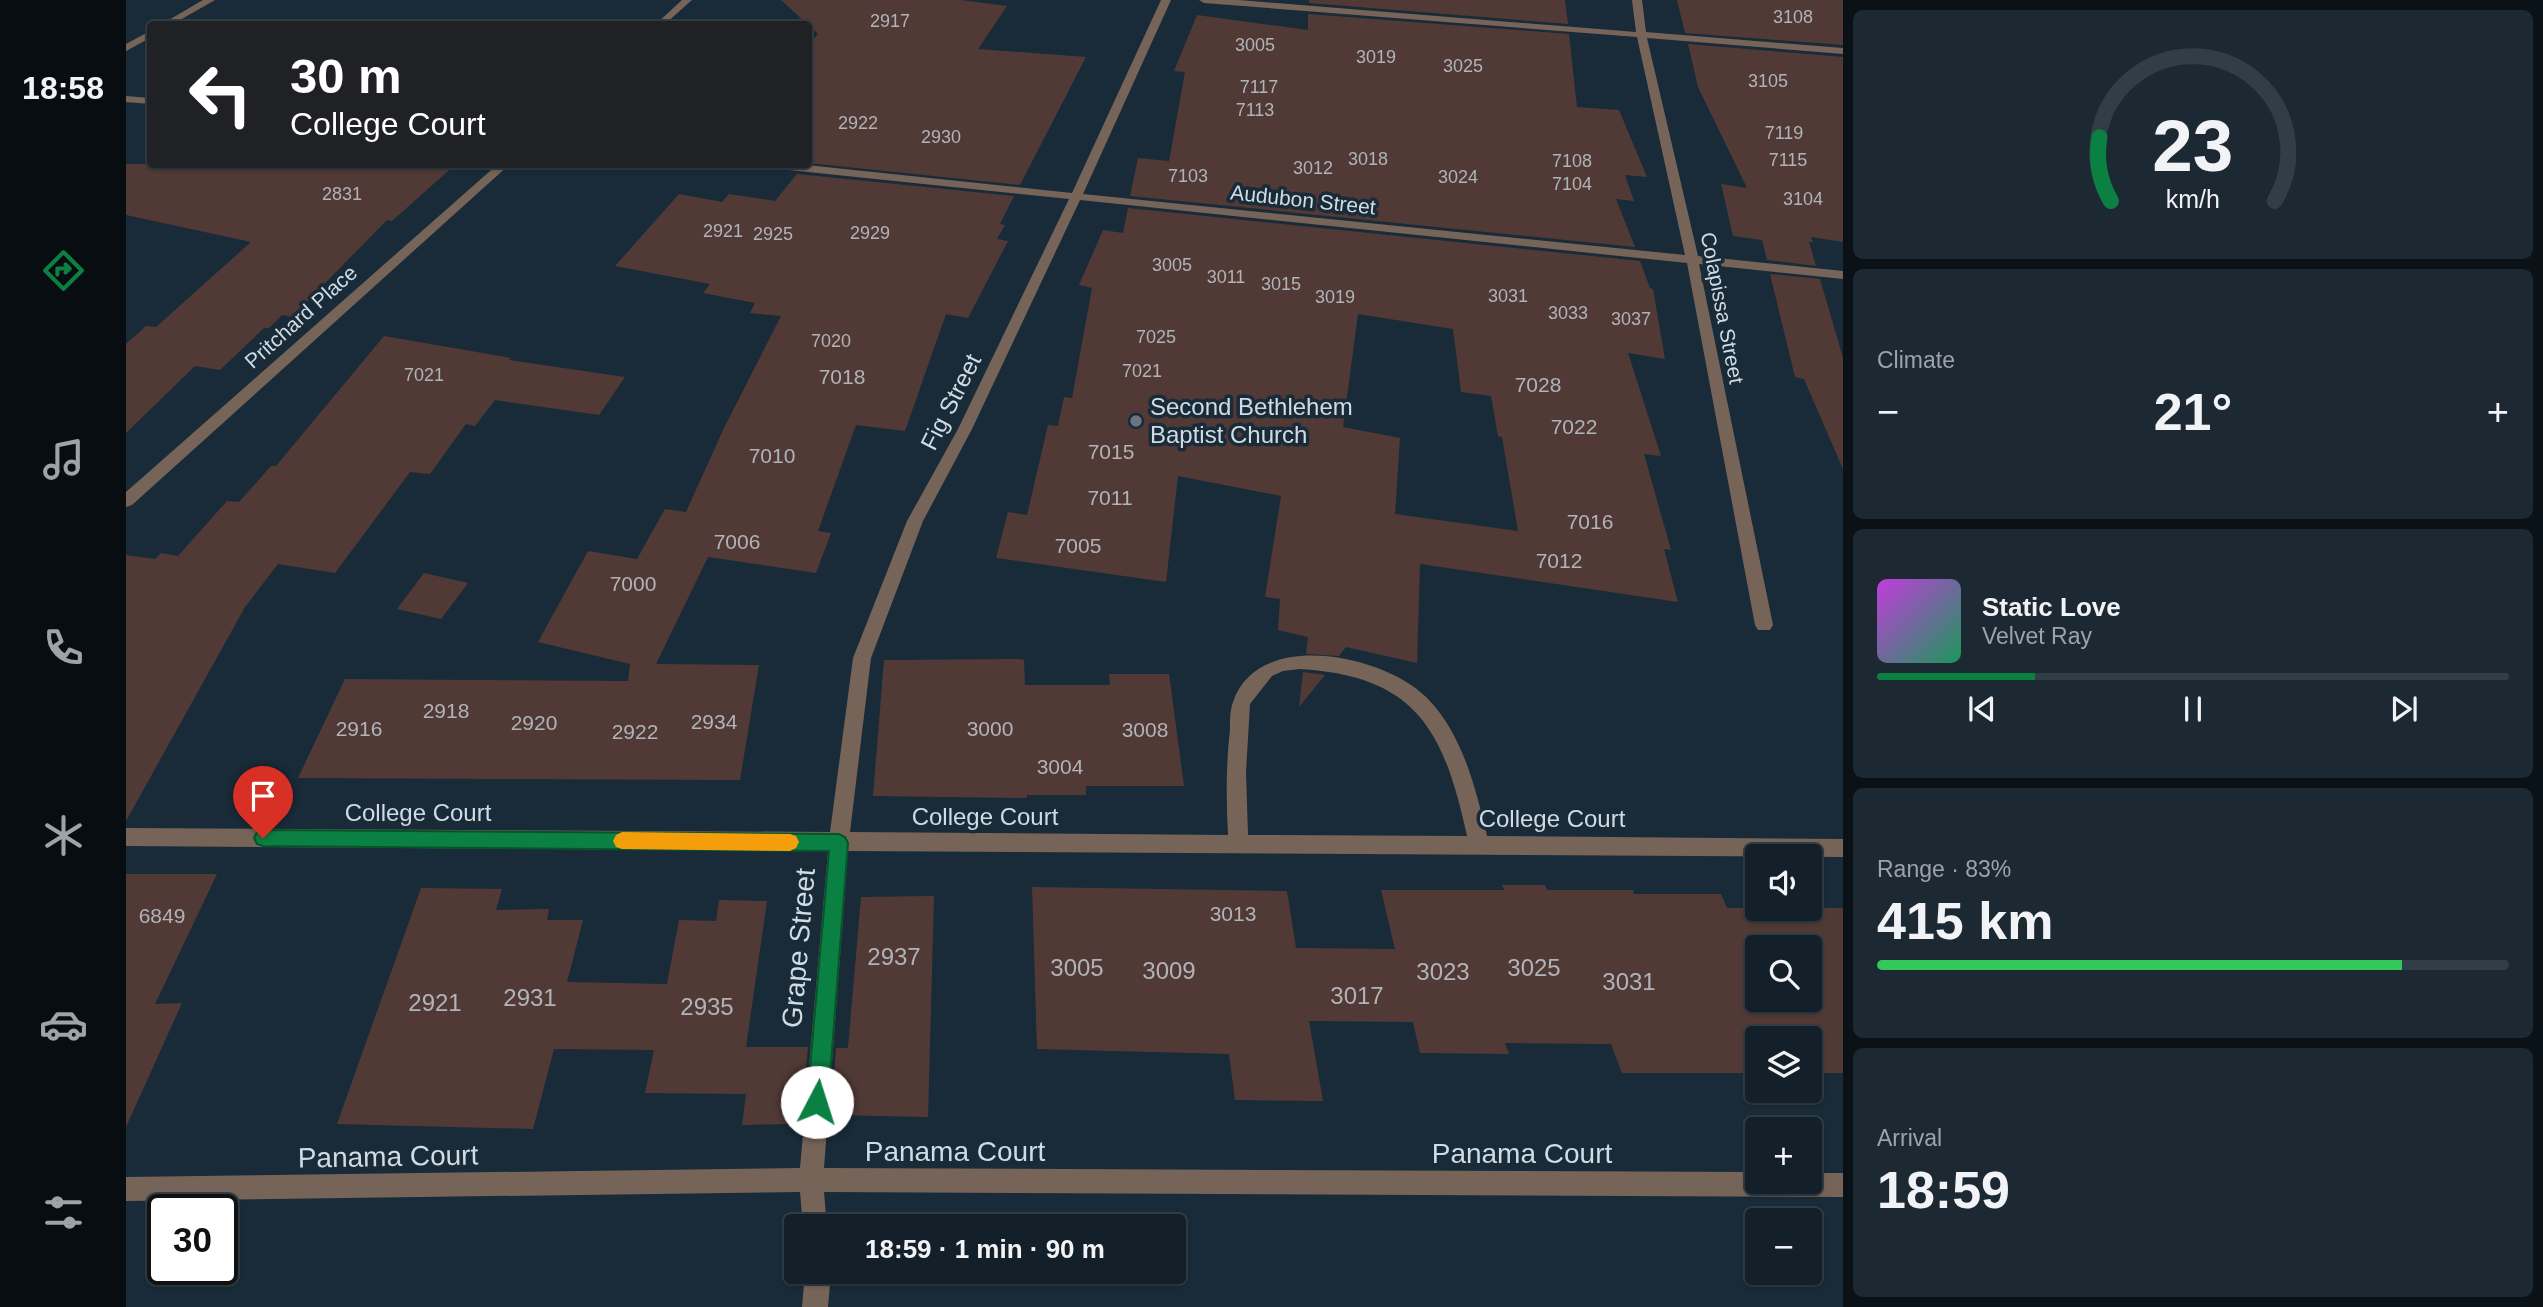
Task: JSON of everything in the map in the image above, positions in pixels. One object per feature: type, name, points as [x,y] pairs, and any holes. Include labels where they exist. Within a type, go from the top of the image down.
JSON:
[{"type":"street","points":[[172,21],[210,0]]},
{"type":"street","points":[[663,21],[687,0]]},
{"type":"street","name":"Fig Street","points":[[839,843],[862,658],[915,521],[965,429],[1166,0]]},
{"type":"street","points":[[1203,0],[1843,51]]},
{"type":"street","name":"Colapissa Street","points":[[1637,0],[1641,34],[1692,258],[1764,625]]},
{"type":"street","points":[[126,48],[147,36]]},
{"type":"street","points":[[126,99],[147,101]]},
{"type":"street","name":"Pritchard Place","points":[[126,501],[501,168]]},
{"type":"street","name":"Audubon Street","points":[[797,168],[1843,275]]},
{"type":"street","points":[[1239,844],[1234,771],[1242,701],[1266,670],[1295,662],[1333,665],[1362,672],[1419,701],[1439,728],[1465,782],[1479,845]]},
{"type":"street","name":"College Court","points":[[126,837],[1843,848]]},
{"type":"street","name":"Grape Street","points":[[814,1214],[811,1180],[839,843]]},
{"type":"street","name":"Panama Court","points":[[126,1189],[811,1180],[1843,1185]]},
{"type":"street","points":[[814,1307],[817,1284]]},
{"type":"building","points":[[781,0],[961,0],[1007,6],[978,49],[1086,57],[1020,185],[812,163],[812,41],[818,34],[812,28],[812,21],[804,21]]},
{"type":"building","points":[[1309,0],[1565,0],[1568,24],[1309,3]]},
{"type":"building","points":[[1677,0],[1843,0],[1843,45],[1685,33]]},
{"type":"building","points":[[1308,14],[1569,34],[1577,107],[1619,110],[1647,177],[1625,175],[1634,201],[1616,199],[1635,247],[1130,196],[1138,158],[1169,161],[1185,72],[1174,71],[1197,15],[1308,30]]},
{"type":"building","points":[[1688,44],[1843,57],[1843,242],[1811,237],[1813,242],[1809,242],[1816,266],[1767,260],[1762,240],[1733,236],[1721,184],[1747,188],[1698,87]]},
{"type":"building","points":[[126,164],[147,164],[147,168],[452,168],[392,221],[387,220],[292,317],[282,315],[269,328],[264,328],[220,370],[195,366],[126,433],[126,344],[146,326],[156,327],[251,242],[126,215]]},
{"type":"building","points":[[797,174],[1014,196],[1000,224],[1005,225],[997,239],[1008,241],[968,318],[946,314],[905,431],[856,425],[818,531],[831,533],[816,573],[708,557],[656,664],[759,665],[740,780],[298,778],[345,679],[628,681],[630,664],[538,642],[588,551],[637,559],[665,509],[686,512],[724,428],[781,316],[750,313],[755,303],[703,293],[710,284],[615,266],[679,194],[722,202],[729,194],[775,201]]},
{"type":"building","points":[[1128,208],[1640,261],[1650,288],[1653,289],[1665,359],[1628,353],[1661,456],[1644,454],[1671,550],[1664,549],[1678,602],[1420,564],[1417,663],[1346,647],[1339,656],[1306,654],[1308,637],[1278,630],[1280,599],[1265,597],[1281,496],[1178,476],[1166,582],[996,558],[1008,512],[1027,515],[1048,425],[1058,426],[1064,397],[1072,398],[1092,288],[1079,285],[1103,230],[1123,233]],"holes":[[[1358,314],[1453,329],[1461,392],[1491,396],[1498,436],[1502,437],[1518,531],[1395,514],[1400,438],[1343,427]]]},
{"type":"building","points":[[1770,274],[1820,279],[1843,358],[1843,469],[1804,379],[1795,377]]},
{"type":"building","points":[[384,336],[511,358],[509,360],[625,377],[599,415],[495,400],[475,426],[466,424],[430,474],[410,472],[335,573],[278,564],[245,607],[126,821],[126,555],[155,559],[161,553],[178,556],[227,501],[239,502],[271,466],[276,466]]},
{"type":"building","points":[[424,573],[468,583],[441,619],[397,609]]},
{"type":"building","points":[[884,660],[1024,660],[1025,685],[1110,685],[1109,674],[1169,674],[1184,786],[1086,786],[1086,795],[1027,795],[1027,798],[873,796]]},
{"type":"building","points":[[1303,672],[1325,675],[1299,707]]},
{"type":"building","points":[[126,874],[217,874],[155,1004],[182,1003],[126,1127]]},
{"type":"building","points":[[1502,885],[1545,885],[1547,890],[1721,894],[1727,908],[1745,908],[1745,921],[1822,921],[1822,908],[1843,908],[1843,1073],[1822,1073],[1822,1026],[1745,1026],[1745,1073],[1622,1073],[1611,1044],[1505,1043],[1509,1054],[1420,1053],[1413,1022],[1309,1021],[1323,1101],[1235,1100],[1229,1054],[1037,1049],[1032,887],[1287,891],[1296,948],[1395,949],[1381,890],[1504,890]]},
{"type":"building","points":[[421,888],[502,889],[496,910],[549,909],[547,920],[583,920],[567,982],[667,984],[679,920],[716,921],[719,900],[767,901],[746,1047],[808,1047],[802,1114],[794,1114],[793,1124],[742,1125],[746,1094],[645,1093],[654,1050],[554,1049],[533,1129],[337,1124]]},
{"type":"building","points":[[934,896],[928,1117],[831,1115],[836,1048],[848,1048],[861,897]]},
{"type":"slow traffic","points":[[622,841],[790,842]]},
{"type":"place","name":"Second Bethlehem Baptist Church","points":[[1136,421]]},
{"type":"route","points":[[263,838],[839,843],[817,1102]]}]
